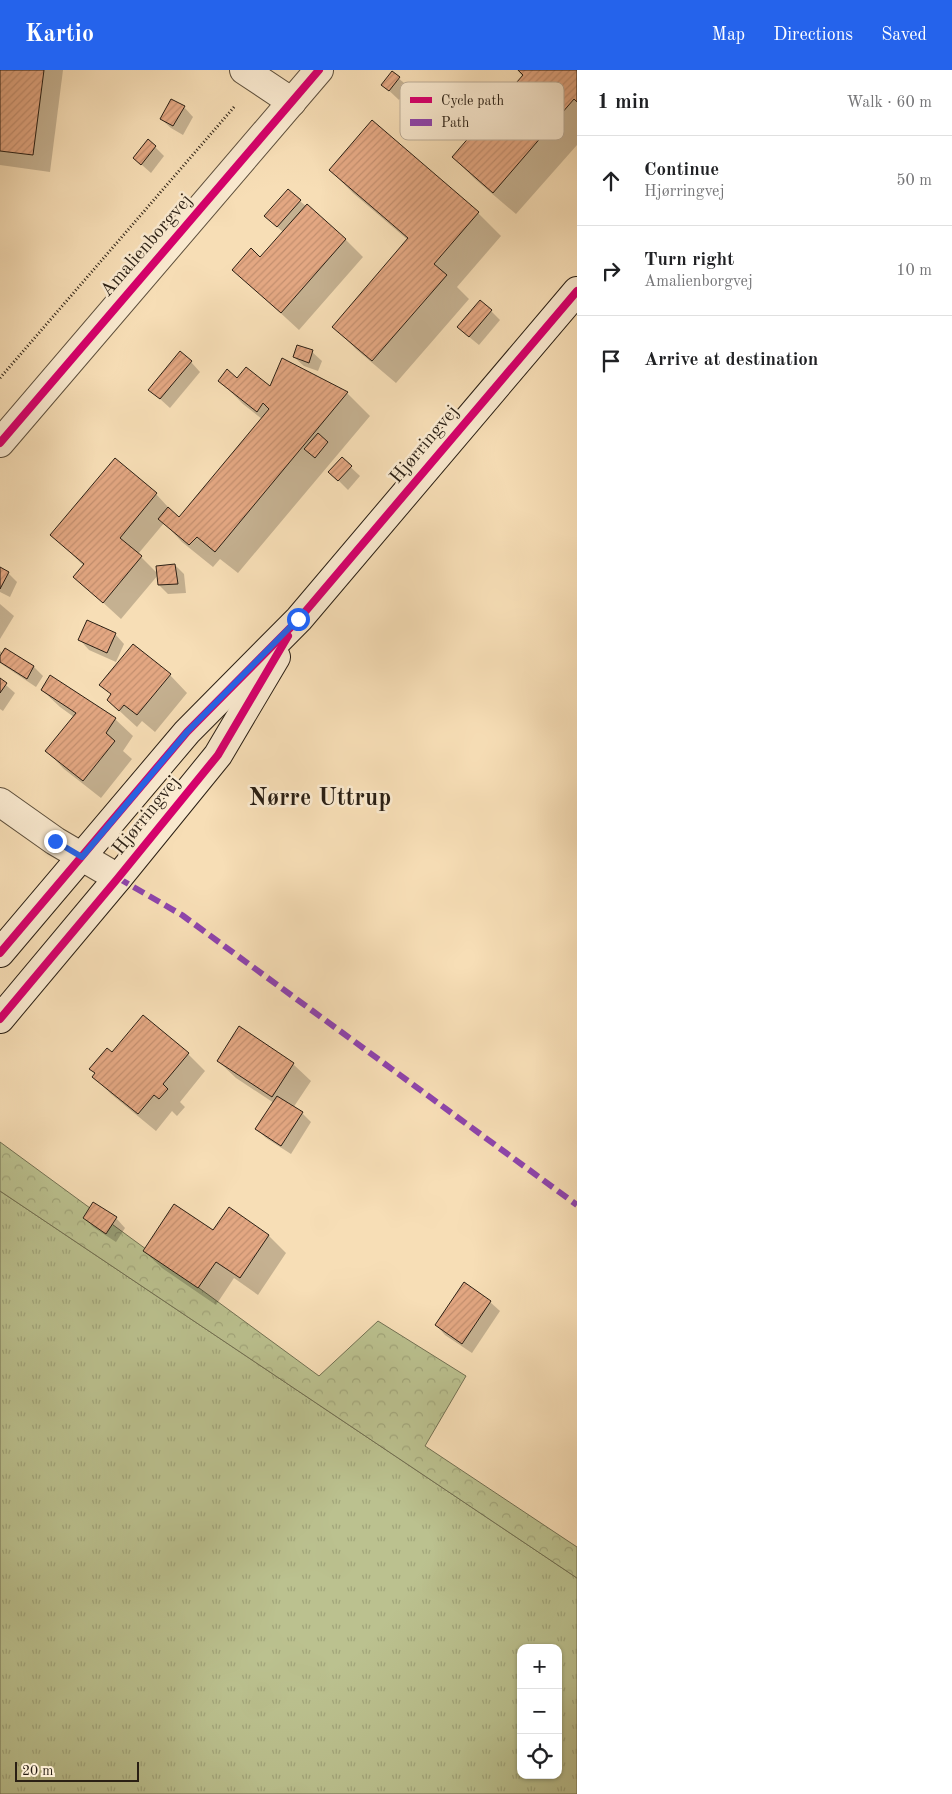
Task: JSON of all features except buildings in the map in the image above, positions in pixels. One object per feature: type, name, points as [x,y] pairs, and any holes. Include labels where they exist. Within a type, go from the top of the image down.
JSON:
[{"type":"main road","name":"Amalienborgvej","points":[[0,443],[319,70]]},
{"type":"main road","points":[[251,74],[292,102]]},
{"type":"main road","name":"Hjørringvej","points":[[0,953],[187,732],[298,619],[577,291]]},
{"type":"main road","name":"Hjørringvej","points":[[0,1018],[118,878],[218,755],[298,619]]},
{"type":"main road","points":[[0,802],[55,841],[118,878]]},
{"type":"path","points":[[0,378],[251,74]]},
{"type":"green space","points":[[0,1142],[319,1376],[378,1321],[466,1376],[425,1446],[577,1547],[577,1578],[0,1191]]},
{"type":"green space","points":[[0,1191],[577,1578],[577,1794],[0,1794]]},
{"type":"marked path","points":[[118,878],[182,915],[577,1205]]},
{"type":"cycle path","points":[[0,443],[319,70]]},
{"type":"cycle path","points":[[0,953],[187,732],[299,619],[577,291]]},
{"type":"cycle path","points":[[0,1019],[218,755],[288,636]]},
{"type":"district","name":"Nørre Uttrup","points":[[320,799]]},
{"type":"route","points":[[55,841],[82,857],[187,732],[298,619]]}]
